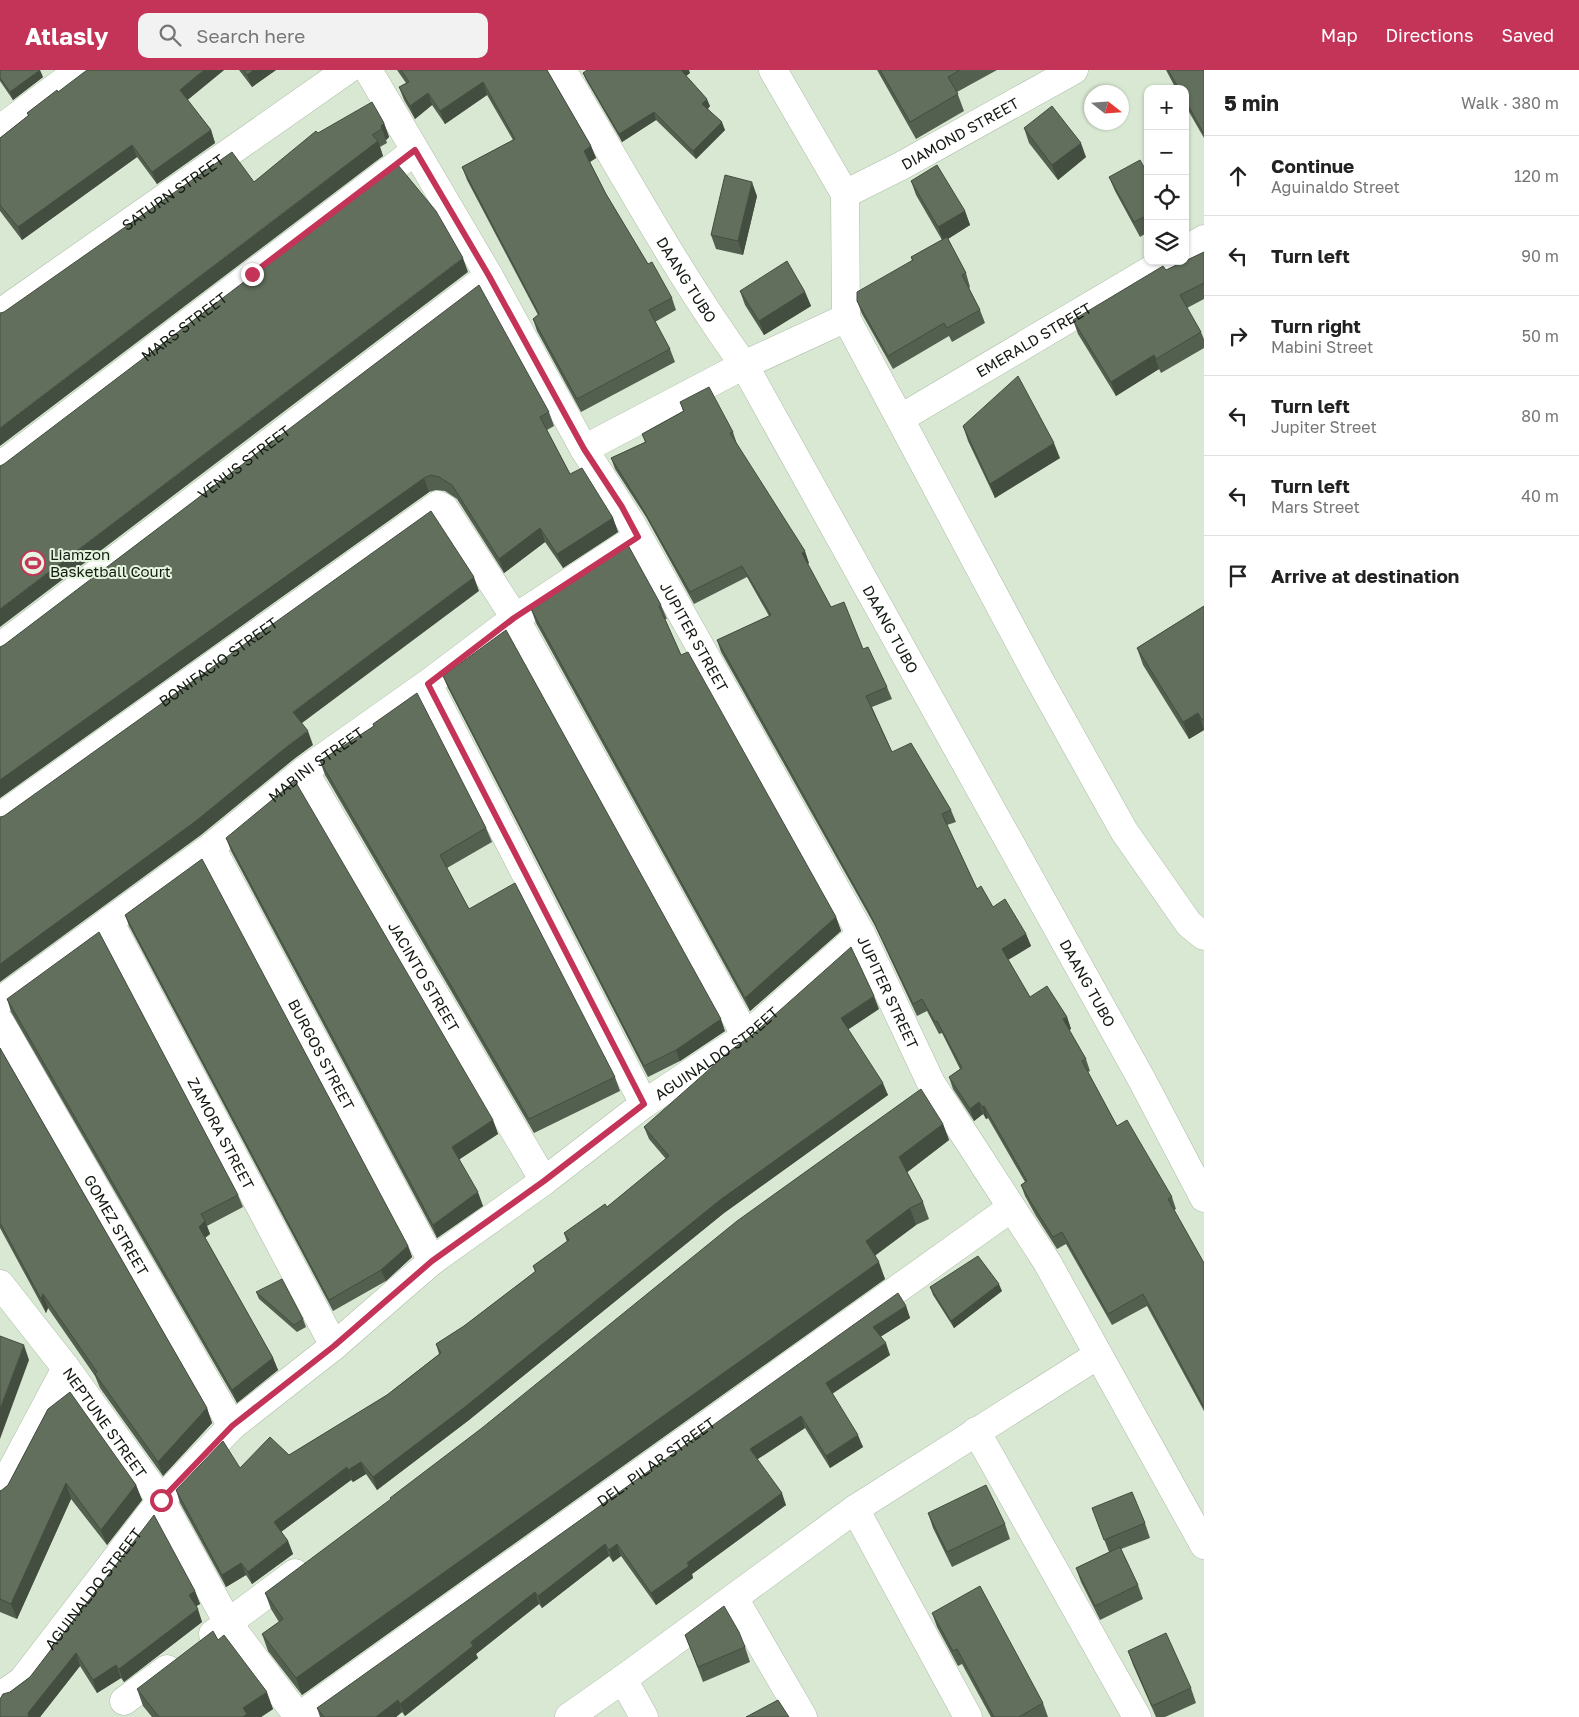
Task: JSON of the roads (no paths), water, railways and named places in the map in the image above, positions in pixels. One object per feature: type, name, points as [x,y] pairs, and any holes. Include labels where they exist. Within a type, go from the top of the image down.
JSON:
[{"type":"street","points":[[0,129],[79,70]]},
{"type":"street","name":"SATURN STREET","points":[[0,313],[347,70]]},
{"type":"street","name":"JUPITER STREET","points":[[368,70],[489,276],[584,449],[622,507],[862,934],[931,1083],[1046,1262],[1204,1545]]},
{"type":"street","name":"DAANG TUBO","points":[[562,70],[686,280],[714,324],[744,365],[1132,1063],[1204,1198]]},
{"type":"street","points":[[774,70],[845,194],[846,318],[1038,677],[1124,831],[1189,924],[1204,936]]},
{"type":"street","name":"DIAMOND STREET","points":[[845,194],[902,166],[1074,70]]},
{"type":"street","name":"MARS STREET","points":[[0,466],[415,150]]},
{"type":"street","points":[[1189,248],[1204,239]]},
{"type":"street","name":"EMERALD STREET","points":[[901,418],[1159,265]]},
{"type":"street","name":"VENUS STREET","points":[[0,648],[489,276]]},
{"type":"street","points":[[584,449],[744,365],[846,318]]},
{"type":"street","name":"BONIFACIO STREET","points":[[0,818],[435,505],[444,508],[514,618]]},
{"type":"street","name":"MABINI STREET","points":[[0,1001],[211,847],[304,771],[428,684],[514,618],[638,537]]},
{"type":"street","points":[[514,618],[746,1036]]},
{"type":"street","points":[[428,684],[644,1104]]},
{"type":"street","name":"JACINTO STREET","points":[[304,771],[544,1181]]},
{"type":"street","name":"BURGOS STREET","points":[[211,847],[432,1261]]},
{"type":"street","name":"ZAMORA STREET","points":[[109,921],[334,1346]]},
{"type":"street","name":"AGUINALDO STREET","points":[[0,1693],[6,1692],[22,1681],[161,1500],[232,1426],[334,1346],[432,1261],[544,1181],[644,1104],[746,1036],[862,934]]},
{"type":"street","name":"GOMEZ STREET","points":[[0,1022],[232,1426]]},
{"type":"street","points":[[907,1100],[931,1083]]},
{"type":"street","name":"DEL. PILAR STREET","points":[[301,1715],[1010,1208]]},
{"type":"street","name":"NEPTUNE STREET","points":[[0,1284],[66,1368],[161,1500],[228,1623],[294,1711],[301,1715]]},
{"type":"street","points":[[569,1717],[855,1509],[1098,1355]]},
{"type":"street","points":[[0,1492],[66,1368]]},
{"type":"street","points":[[976,1431],[1138,1717]]},
{"type":"street","points":[[855,1509],[968,1717]]},
{"type":"street","points":[[124,1701],[314,1557]]},
{"type":"street","points":[[734,1598],[803,1717]]},
{"type":"street","points":[[623,1679],[644,1717]]},
{"type":"place","name":"Liamzon Basketball Court","points":[[33,563]]}]
